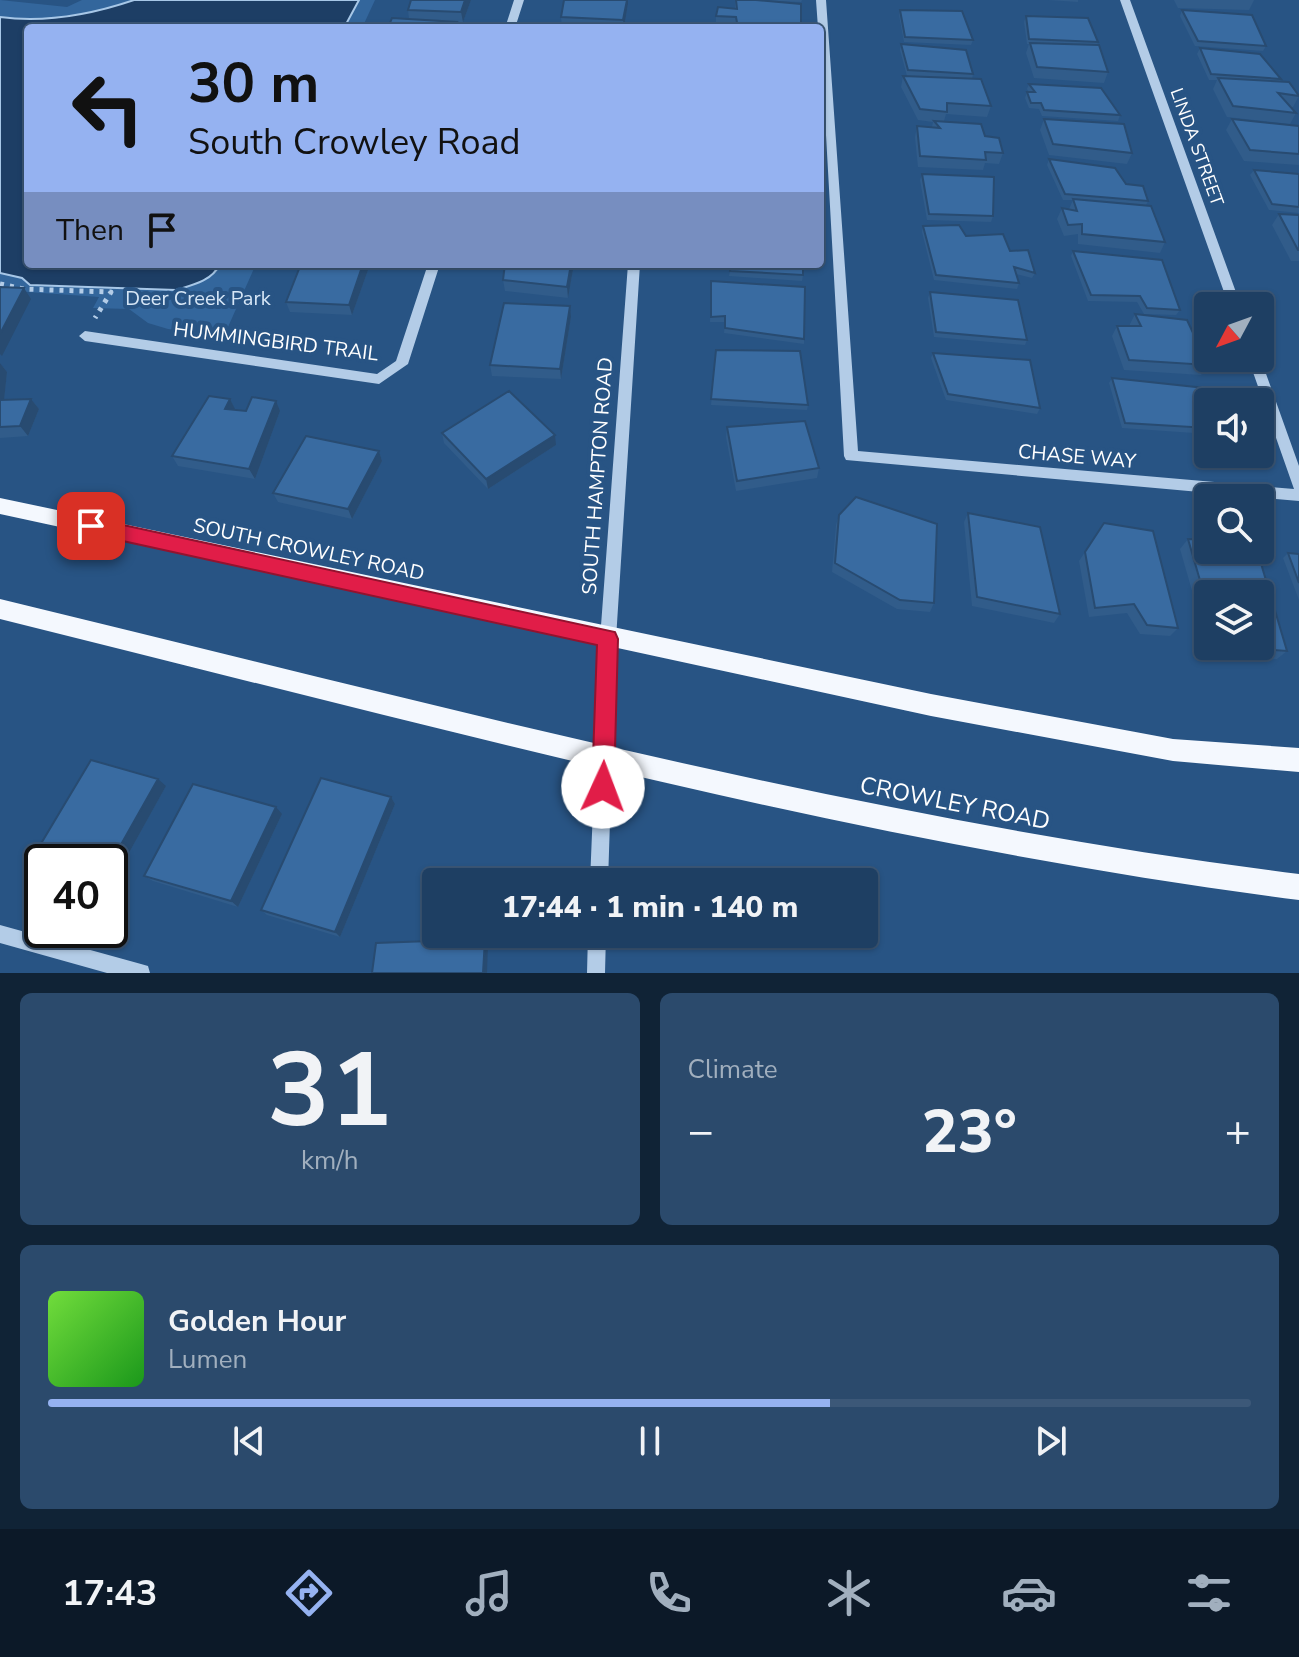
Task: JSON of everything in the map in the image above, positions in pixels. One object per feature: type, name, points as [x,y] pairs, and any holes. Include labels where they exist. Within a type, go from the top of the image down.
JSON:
[{"type":"main road","name":"SOUTH CROWLEY ROAD","points":[[0,506],[608,639]]},
{"type":"main road","points":[[0,609],[604,755]]},
{"type":"main road","points":[[608,639],[931,705],[1173,750],[1299,760]]},
{"type":"main road","name":"CROWLEY ROAD","points":[[604,755],[939,831],[1177,873],[1299,887]]},
{"type":"street","points":[[511,24],[519,0]]},
{"type":"street","points":[[821,0],[822,24]]},
{"type":"street","name":"LINDA STREET","points":[[1125,0],[1230,292]]},
{"type":"street","points":[[824,88],[825,117]]},
{"type":"street","name":"CHASE WAY","points":[[825,117],[851,456],[1299,495]]},
{"type":"street","name":"HUMMINGBIRD TRAIL","points":[[85,336],[379,379],[402,364],[433,268]]},
{"type":"street","name":"SOUTH HAMPTON ROAD","points":[[600,868],[608,639],[634,268]]},
{"type":"street","points":[[1259,372],[1299,485]]},
{"type":"street","points":[[0,934],[141,973]]},
{"type":"street","points":[[596,973],[597,948]]},
{"type":"path","points":[[0,284],[24,289],[111,292],[85,336]]},
{"type":"green space","name":"Deer Creek Park","points":[[0,0],[67,7],[82,0],[375,0],[364,24],[24,24],[24,268],[254,268],[224,336],[168,329],[148,323],[129,309],[93,308],[99,297],[0,290]]},
{"type":"shaded area","points":[[134,0],[359,0],[346,24],[24,24],[24,268],[218,268],[207,278],[176,290],[30,285],[22,278],[0,273],[0,17],[34,19],[101,10]]},
{"type":"building","points":[[411,0],[465,0],[461,12],[408,10]]},
{"type":"building","points":[[564,0],[627,0],[623,20],[561,17]]},
{"type":"building","points":[[736,0],[801,4],[801,24],[737,24],[736,17],[716,16],[718,7],[737,9]]},
{"type":"building","points":[[900,10],[962,11],[973,40],[905,37]]},
{"type":"building","points":[[1182,10],[1252,15],[1266,46],[1198,41]]},
{"type":"building","points":[[1026,16],[1088,18],[1098,42],[1029,39]]},
{"type":"building","points":[[392,18],[457,22],[456,24],[390,24]]},
{"type":"building","points":[[1030,43],[1099,45],[1108,72],[1037,67]]},
{"type":"building","points":[[901,44],[966,50],[973,74],[908,70]]},
{"type":"building","points":[[1200,48],[1260,54],[1281,79],[1211,74]]},
{"type":"building","points":[[903,76],[981,79],[991,106],[947,103],[947,112],[920,109]]},
{"type":"building","points":[[1218,78],[1289,82],[1299,96],[1278,93],[1296,113],[1233,106]]},
{"type":"building","points":[[1029,84],[1101,88],[1120,115],[1044,110],[1041,103],[1031,103],[1027,92],[1035,92]]},
{"type":"building","points":[[1044,119],[1124,124],[1132,153],[1053,144]]},
{"type":"building","points":[[1232,119],[1299,126],[1299,154],[1250,150]]},
{"type":"building","points":[[934,121],[981,124],[985,136],[999,138],[1003,153],[985,152],[986,160],[920,156],[917,126],[940,128]]},
{"type":"building","points":[[1049,159],[1115,168],[1126,184],[1143,186],[1148,201],[1065,194]]},
{"type":"building","points":[[1254,170],[1299,174],[1299,207],[1272,204]]},
{"type":"building","points":[[922,174],[994,177],[993,216],[929,214]]},
{"type":"building","points":[[1073,199],[1151,206],[1165,242],[1082,234],[1082,224],[1068,225],[1062,208],[1077,211]]},
{"type":"building","points":[[1279,214],[1299,215],[1299,250],[1298,250]]},
{"type":"building","points":[[959,225],[966,236],[1003,234],[1010,251],[1028,250],[1035,273],[1014,267],[1019,283],[936,275],[923,226]]},
{"type":"building","points":[[1073,251],[1162,260],[1180,310],[1147,308],[1140,296],[1091,295]]},
{"type":"building","points":[[299,268],[362,268],[349,305],[286,302]]},
{"type":"building","points":[[504,268],[570,268],[567,287],[503,280]]},
{"type":"building","points":[[730,268],[803,268],[803,275],[730,271]]},
{"type":"building","points":[[711,281],[805,287],[804,339],[725,328],[725,316],[711,317]]},
{"type":"building","points":[[0,287],[24,288],[0,334]]},
{"type":"building","points":[[930,292],[1018,300],[1027,340],[936,332]]},
{"type":"building","points":[[504,303],[570,306],[560,369],[490,365]]},
{"type":"building","points":[[1135,314],[1187,320],[1194,335],[1194,364],[1129,360],[1117,326],[1141,326]]},
{"type":"building","points":[[716,350],[800,351],[808,405],[711,399]]},
{"type":"building","points":[[933,353],[1030,360],[1040,408],[948,394]]},
{"type":"building","points":[[1112,378],[1205,388],[1194,388],[1194,427],[1125,423]]},
{"type":"building","points":[[509,391],[555,435],[486,479],[442,433]]},
{"type":"building","points":[[209,396],[230,399],[225,409],[246,411],[252,397],[276,401],[249,469],[172,456]]},
{"type":"building","points":[[31,399],[20,426],[0,427],[0,400]]},
{"type":"building","points":[[805,421],[819,468],[737,481],[727,427]]},
{"type":"building","points":[[306,436],[379,451],[348,509],[273,493]]},
{"type":"building","points":[[856,497],[937,524],[934,603],[900,600],[835,563],[839,515]]},
{"type":"building","points":[[968,513],[1040,527],[1060,614],[977,597]]},
{"type":"building","points":[[1104,523],[1153,531],[1178,628],[1147,625],[1134,604],[1095,608],[1085,552]]},
{"type":"building","points":[[1188,539],[1194,539],[1194,560]]},
{"type":"building","points":[[1288,553],[1299,554],[1299,583]]},
{"type":"building","points":[[1195,564],[1261,564],[1266,580],[1200,580]]},
{"type":"building","points":[[1274,607],[1287,651],[1274,650]]},
{"type":"building","points":[[91,760],[158,779],[121,844],[41,844]]},
{"type":"building","points":[[321,778],[391,797],[335,932],[261,910]]},
{"type":"building","points":[[193,784],[276,807],[231,901],[144,876]]},
{"type":"building","points":[[422,941],[422,948],[484,948],[483,973],[372,973],[376,943]]},
{"type":"route","points":[[91,526],[608,639],[603,787]]}]
